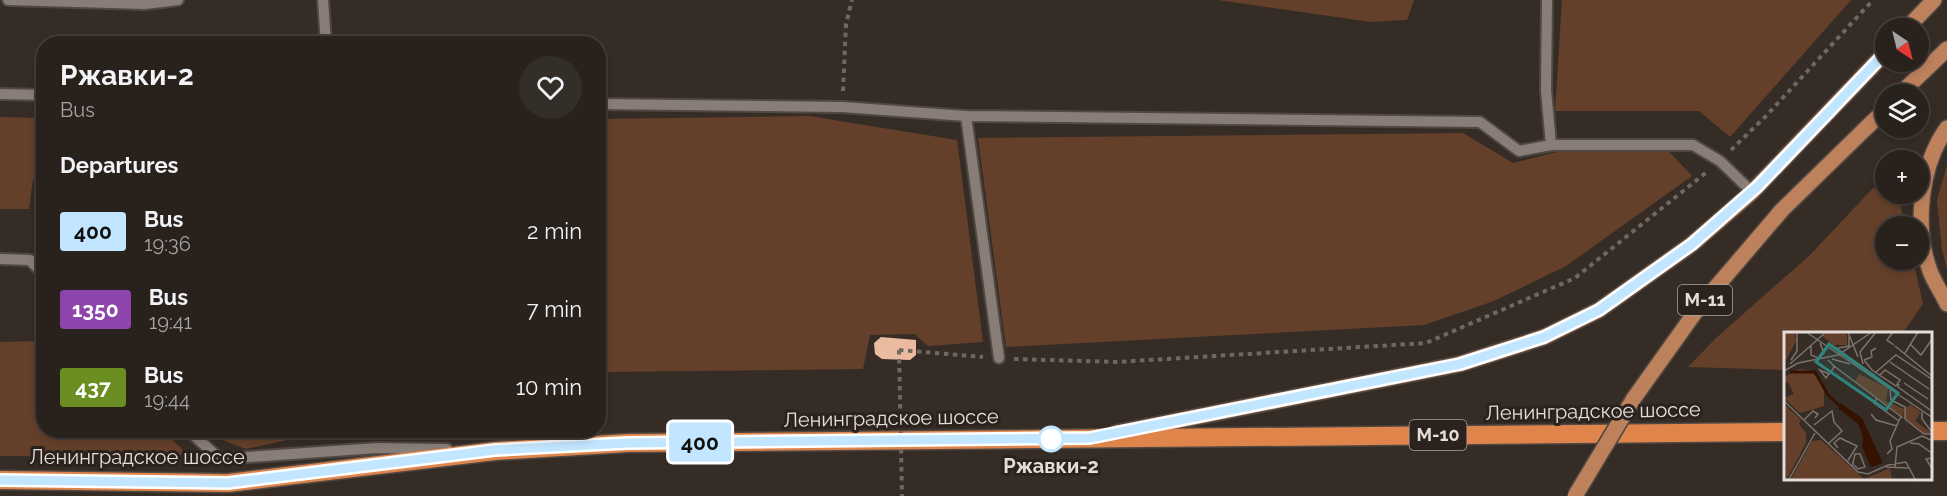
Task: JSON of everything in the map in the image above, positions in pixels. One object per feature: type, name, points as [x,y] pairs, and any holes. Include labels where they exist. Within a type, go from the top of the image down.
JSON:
[{"type":"highway","points":[[1932,430],[1947,429]]},
{"type":"highway","name":"Ленинградское шоссе","points":[[0,480],[228,483],[495,450],[627,443],[1784,432]]},
{"type":"main road","points":[[1917,18],[1934,0]]},
{"type":"main road","points":[[1910,84],[1947,49]]},
{"type":"main road","points":[[1090,438],[1460,364],[1544,337],[1599,310],[1692,244],[1752,192],[1875,63]]},
{"type":"main road","name":"М-11","points":[[1575,496],[1634,398],[1699,307],[1782,210],[1875,119]]},
{"type":"main road","points":[[1947,128],[1940,137],[1925,180],[1921,225],[1930,270],[1947,304]]},
{"type":"lane","points":[[8,0],[145,4],[178,0]]},
{"type":"lane","points":[[323,0],[325,36]]},
{"type":"lane","points":[[1547,0],[1546,90],[1551,145]]},
{"type":"lane","points":[[0,94],[36,95]]},
{"type":"lane","points":[[606,104],[842,107],[966,116],[1480,122],[1519,151],[1551,145],[1693,145],[1720,161],[1752,192]]},
{"type":"lane","points":[[966,116],[999,358]]},
{"type":"lane","points":[[0,259],[30,260],[36,266]]},
{"type":"lane","points":[[197,438],[220,459],[377,448],[495,450]]},
{"type":"path","points":[[842,107],[846,24],[852,0]]},
{"type":"path","points":[[902,496],[899,350],[999,358],[1117,362],[1426,343],[1575,278],[1720,161],[1766,116],[1873,0]]},
{"type":"shaded area","points":[[1218,0],[1414,0],[1407,20],[1371,22]]},
{"type":"shaded area","points":[[1562,0],[1851,0],[1730,137],[1699,111],[1555,111]]},
{"type":"shaded area","points":[[809,116],[957,140],[983,342],[928,346],[915,334],[870,335],[863,369],[606,372],[606,119]]},
{"type":"shaded area","points":[[0,117],[36,118],[36,179],[33,179],[29,209],[0,209]]},
{"type":"shaded area","points":[[1463,133],[1513,163],[1601,141],[1662,144],[1692,176],[1566,266],[1494,301],[1424,325],[1006,347],[978,138]]},
{"type":"shaded area","points":[[1947,165],[1947,268],[1942,250],[1937,200]]},
{"type":"shaded area","points":[[1873,188],[1875,189],[1875,204],[1900,204],[1903,216],[1875,216],[1875,270],[1915,270],[1923,304],[1903,332],[1784,332],[1784,370],[1688,367],[1715,339],[1809,256]]},
{"type":"shaded area","points":[[36,341],[36,438],[170,438],[182,449],[183,453],[179,456],[0,456],[0,342]]},
{"type":"shaded area","points":[[222,438],[297,438],[246,449]]},
{"type":"building","points":[[881,337],[916,340],[916,355],[910,360],[882,359],[875,354],[874,343]]},
{"type":"bus line","name":"400","points":[[0,480],[228,483],[495,450],[627,443],[1090,438],[1460,364],[1544,337],[1599,310],[1692,244],[1758,186],[1875,64]]},
{"type":"place","name":"Ржавки-2","points":[[1051,439]]}]
